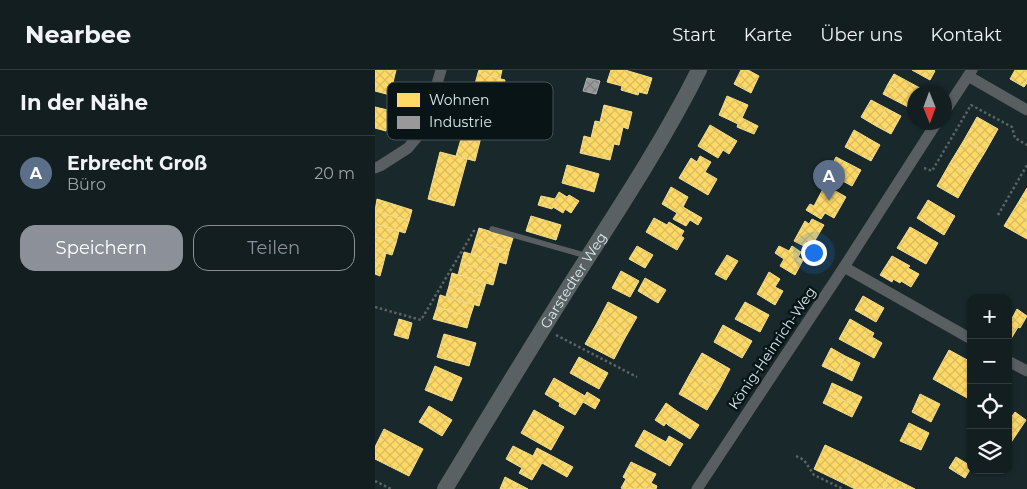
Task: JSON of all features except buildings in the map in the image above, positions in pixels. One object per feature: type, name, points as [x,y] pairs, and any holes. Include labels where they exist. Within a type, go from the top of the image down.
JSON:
[{"type":"main road","name":"Garstedter Weg","points":[[445,489],[622,204],[683,102],[699,70]]},
{"type":"street","points":[[952,100],[970,73],[1027,110]]},
{"type":"street","name":"König-Heinrich-Weg","points":[[697,489],[844,267],[932,130]]},
{"type":"street","points":[[375,168],[407,148],[414,140]]},
{"type":"street","points":[[844,267],[967,337]]},
{"type":"street","points":[[1012,363],[1027,371]]},
{"type":"lane","points":[[492,228],[589,256]]},
{"type":"path","points":[[911,162],[932,171],[971,105],[1012,127],[1015,138],[1027,145]]},
{"type":"path","points":[[998,215],[1027,165]]},
{"type":"path","points":[[375,307],[421,320],[475,229]]},
{"type":"path","points":[[543,329],[637,377]]},
{"type":"path","points":[[796,456],[804,460],[813,475],[843,489]]},
{"type":"path","points":[[375,481],[391,489]]},
{"type":"place","name":"Erbrecht Groß","points":[[829,201]]}]
